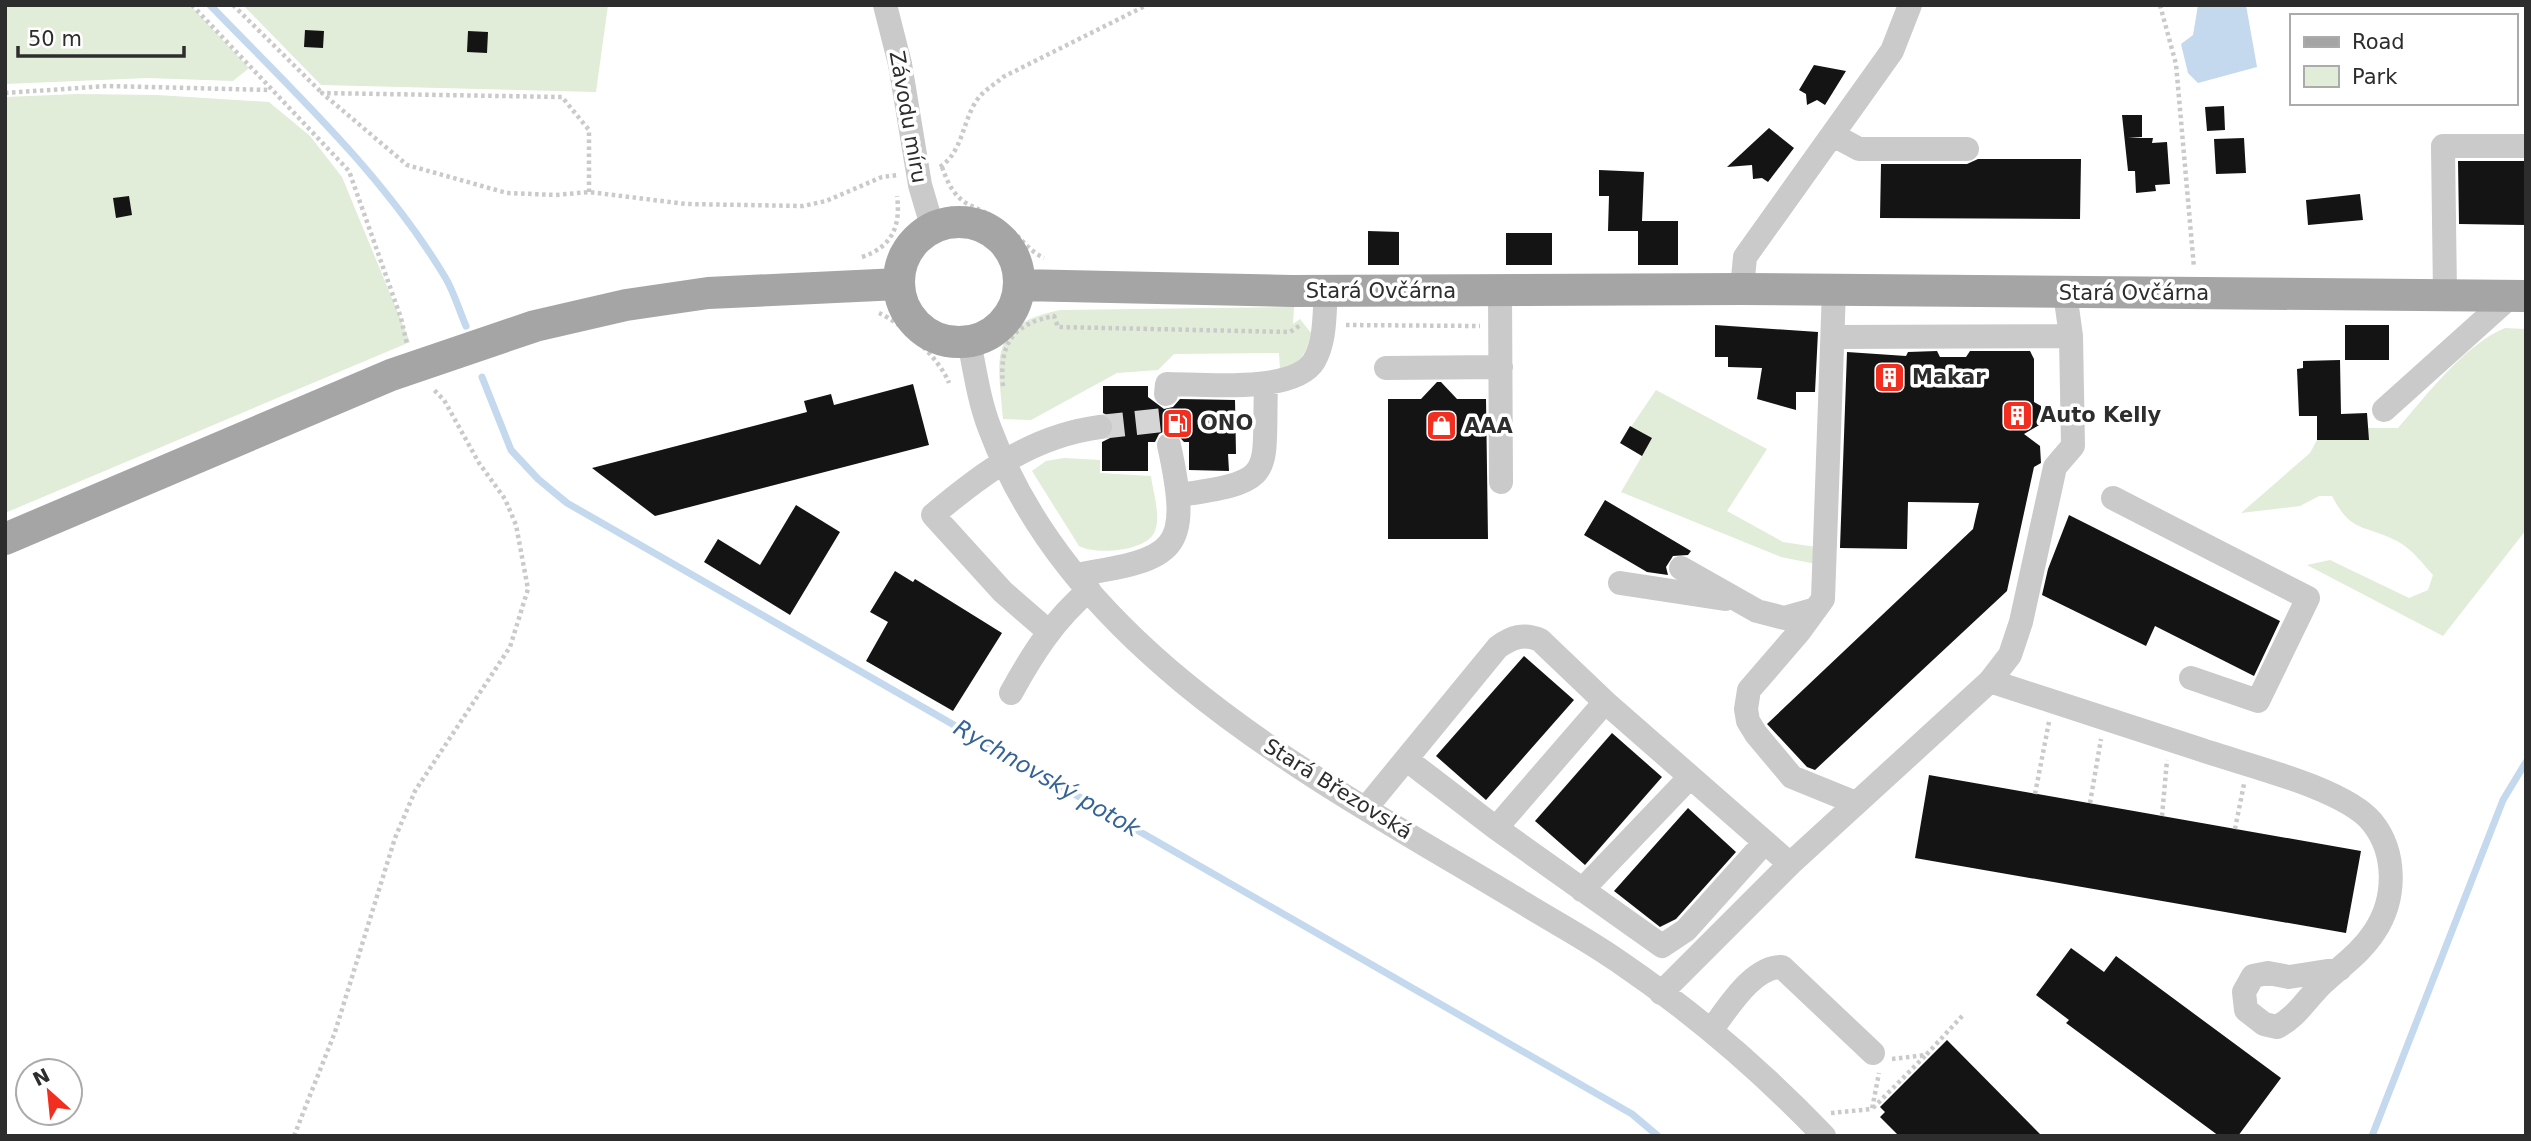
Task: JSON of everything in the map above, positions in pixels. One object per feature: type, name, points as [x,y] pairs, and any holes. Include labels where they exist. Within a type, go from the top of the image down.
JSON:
[{"type":"main road","points":[[965,223],[995,234],[1012,254],[1019,285],[1016,303],[1006,320],[987,335],[970,341],[944,340],[921,329],[905,309],[899,284],[902,266],[910,249],[933,229],[965,223]]},
{"type":"main road","points":[[5,539],[412,369],[504,335],[626,305],[734,291],[899,284]]},
{"type":"main road","name":"Stará Ovčárna","points":[[1019,285],[1326,291],[1742,289],[2519,296]]},
{"type":"street","name":"Závodu míru","points":[[885,5],[900,64],[918,174],[933,229]]},
{"type":"street","points":[[1742,289],[1745,257],[1892,51],[1910,5]]},
{"type":"street","points":[[1833,135],[1859,149],[1967,149]]},
{"type":"street","points":[[2445,294],[2443,146],[2526,146]]},
{"type":"street","points":[[1834,290],[1823,599],[1749,690],[1746,709],[1748,722],[1792,777],[1856,803]]},
{"type":"street","points":[[1166,394],[1167,384],[1266,384],[1294,375],[1313,363],[1322,340],[1326,291]]},
{"type":"street","points":[[1500,292],[1501,482]]},
{"type":"street","points":[[1661,993],[1790,864],[1990,681],[2010,655],[2021,622],[2055,467],[2073,446],[2071,336],[2065,293]]},
{"type":"street","points":[[2384,410],[2519,296]]},
{"type":"street","points":[[1834,337],[2071,336]]},
{"type":"street","name":"Stará Březovská","points":[[970,341],[983,407],[1004,460],[1038,523],[1082,582],[1133,639],[1242,727],[1366,808],[1618,960],[1712,1028],[1817,1129]]},
{"type":"street","points":[[1386,368],[1501,367]]},
{"type":"street","points":[[1180,495],[1236,487],[1255,477],[1263,460],[1266,384]]},
{"type":"street","points":[[1048,631],[1003,592],[933,515],[1004,460],[1047,439],[1071,431],[1100,427]]},
{"type":"street","points":[[1011,693],[1048,631],[1082,582],[1137,565],[1159,555],[1177,529],[1180,495],[1168,445]]},
{"type":"street","points":[[2113,498],[2308,598],[2258,701],[2191,678]]},
{"type":"street","points":[[1681,568],[1757,611],[1784,618],[1816,609]]},
{"type":"street","points":[[1620,583],[1740,601]]},
{"type":"street","points":[[1366,808],[1498,647],[1509,639],[1530,636],[1539,640],[1605,702],[1790,864]]},
{"type":"street","points":[[1990,681],[2314,787],[2371,821],[2385,843],[2391,863],[2391,885],[2384,919],[2365,947],[2340,969]]},
{"type":"street","points":[[1496,828],[1605,702]]},
{"type":"street","points":[[1407,760],[1496,828],[1662,946],[1686,930],[1765,842]]},
{"type":"street","points":[[1582,890],[1690,777]]},
{"type":"street","points":[[1712,1028],[1759,975],[1771,967],[1782,967],[1873,1053]]},
{"type":"path","points":[[192,5],[349,172],[401,318],[412,369],[444,400],[479,463],[505,499],[516,525],[528,589],[521,619],[510,647],[415,791],[395,838],[335,1032],[294,1136]]},
{"type":"path","points":[[233,5],[322,93],[407,164],[508,193],[556,195],[589,192],[686,204],[803,206],[831,199],[882,177],[918,174],[942,166],[955,151],[973,105],[989,87],[1003,77],[1147,5]]},
{"type":"path","points":[[2161,5],[2176,64],[2196,293]]},
{"type":"path","points":[[5,93],[108,86],[271,90]]},
{"type":"path","points":[[322,93],[562,97],[589,130],[589,192]]},
{"type":"path","points":[[942,166],[953,193],[964,203],[996,218],[1031,252],[1056,261]]},
{"type":"path","points":[[873,312],[893,320],[935,358],[949,383]]},
{"type":"path","points":[[1004,396],[1004,350],[1016,331],[1041,318],[1054,316],[1058,327],[1290,332],[1303,323],[1500,326]]},
{"type":"path","points":[[2035,793],[2050,718],[2063,722]]},
{"type":"path","points":[[2090,803],[2101,735],[2115,739]]},
{"type":"path","points":[[2162,816],[2167,756],[2180,760]]},
{"type":"path","points":[[2232,777],[2245,781],[2235,829]]},
{"type":"path","points":[[1817,1129],[1833,1112],[1872,1109],[1964,1014]]},
{"type":"path","points":[[1872,1109],[1882,1060],[1927,1054]]},
{"type":"green space","points":[[5,5],[190,5],[249,68],[233,81],[148,78],[5,84]]},
{"type":"green space","points":[[243,5],[608,5],[596,92],[321,85]]},
{"type":"green space","points":[[157,95],[269,102],[310,136],[342,177],[410,342],[5,513],[5,97]]},
{"type":"green space","points":[[1294,307],[1293,324],[1300,319],[1311,333],[1302,357],[1287,368],[1280,370],[1279,353],[1174,354],[1158,370],[1117,373],[1031,420],[1003,419],[1000,379],[1002,348],[1009,335],[1020,325],[1036,317],[1060,310]]},
{"type":"green space","points":[[2505,328],[2526,329],[2526,530],[2443,636],[2307,565],[2330,560],[2409,598],[2428,590],[2433,575],[2412,552],[2397,541],[2353,522],[2346,517],[2332,496],[2319,496],[2300,506],[2241,513],[2310,453],[2317,440],[2368,440],[2368,428],[2398,428],[2461,358]]},
{"type":"green space","points":[[1656,390],[1767,449],[1727,511],[1783,542],[1816,547],[1816,564],[1781,557],[1621,492],[1642,456],[1620,443]]},
{"type":"green space","points":[[1064,458],[1100,460],[1100,473],[1151,476],[1157,525],[1150,538],[1120,550],[1096,550],[1079,546],[1032,471],[1046,461]]},
{"type":"water","points":[[2198,5],[2246,5],[2257,67],[2198,83],[2188,73],[2181,44],[2193,35]]},
{"type":"building","points":[[305,30],[324,31],[323,48],[304,47]]},
{"type":"building","points":[[468,31],[488,32],[487,53],[467,52]]},
{"type":"building","points":[[1814,65],[1846,71],[1825,105],[1817,100],[1807,105],[1806,94],[1799,90]]},
{"type":"building","points":[[2224,106],[2225,130],[2207,131],[2205,107]]},
{"type":"building","points":[[2122,115],[2142,115],[2142,137],[2128,138],[2153,138],[2152,143],[2167,142],[2170,184],[2155,185],[2156,191],[2136,193],[2135,171],[2128,171]]},
{"type":"building","points":[[1769,128],[1794,148],[1768,182],[1762,178],[1753,179],[1752,165],[1727,167]]},
{"type":"building","points":[[2244,138],[2246,173],[2216,174],[2214,139]]},
{"type":"building","points":[[1978,159],[2081,159],[2080,219],[1880,218],[1881,164],[1967,164]]},
{"type":"building","points":[[2458,161],[2526,161],[2526,225],[2459,224]]},
{"type":"building","points":[[1599,170],[1644,172],[1642,221],[1678,221],[1678,265],[1638,265],[1638,231],[1608,231],[1609,196],[1599,196]]},
{"type":"building","points":[[2360,194],[2363,220],[2308,225],[2306,200]]},
{"type":"building","points":[[129,196],[132,215],[116,218],[113,198]]},
{"type":"building","points":[[1368,231],[1399,232],[1399,265],[1368,265]]},
{"type":"building","points":[[1506,233],[1552,233],[1552,265],[1506,265]]},
{"type":"building","points":[[1715,325],[1818,332],[1815,392],[1796,392],[1796,410],[1757,399],[1762,368],[1728,367],[1728,357],[1715,357]]},
{"type":"building","points":[[2345,325],[2389,325],[2389,360],[2345,360]]},
{"type":"building","points":[[1937,351],[1940,357],[1966,357],[1970,351],[2030,351],[2034,359],[2034,402],[2041,406],[2041,424],[2024,434],[2040,446],[2041,463],[2034,467],[2007,591],[1815,770],[1807,767],[1767,724],[1973,529],[1979,503],[1908,502],[1907,549],[1840,548],[1847,352],[1906,356],[1908,352]]},
{"type":"building","points":[[2340,360],[2341,414],[2367,413],[2369,440],[2317,440],[2317,416],[2299,416],[2297,369],[2303,368],[2303,361]]},
{"type":"building","points":[[1437,382],[1441,382],[1457,399],[1486,399],[1488,539],[1388,539],[1388,399],[1421,399]]},
{"type":"building","points":[[913,384],[929,445],[655,516],[592,468],[807,412],[804,401],[831,394],[834,405]]},
{"type":"building","points":[[1103,386],[1148,386],[1148,397],[1164,409],[1173,407],[1180,399],[1235,400],[1236,454],[1228,454],[1229,471],[1189,470],[1189,442],[1184,442],[1174,431],[1167,430],[1159,434],[1155,442],[1148,442],[1148,471],[1102,471],[1102,442],[1110,438],[1115,425],[1111,417],[1103,413]]},
{"type":"building","points":[[1630,426],[1652,438],[1642,456],[1620,443]]},
{"type":"building","points":[[1605,500],[1691,551],[1688,555],[1673,556],[1666,567],[1668,575],[1647,572],[1584,535]]},
{"type":"building","points":[[796,505],[840,532],[790,615],[704,562],[718,539],[760,565]]},
{"type":"building","points":[[2069,515],[2280,621],[2254,676],[2155,626],[2146,646],[2042,595],[2048,569]]},
{"type":"building","points":[[895,571],[913,582],[915,579],[1002,633],[953,711],[866,661],[888,622],[870,612]]},
{"type":"building","points":[[1524,656],[1574,700],[1486,800],[1436,756]]},
{"type":"building","points":[[1612,733],[1662,777],[1585,865],[1535,821]]},
{"type":"building","points":[[1929,775],[2361,851],[2346,933],[1915,858]]},
{"type":"building","points":[[1688,808],[1736,852],[1676,919],[1660,927],[1614,891]]},
{"type":"building","points":[[2071,948],[2104,972],[2116,956],[2281,1078],[2238,1136],[2219,1136],[2066,1023],[2069,1020],[2036,995]]},
{"type":"building","points":[[1947,1040],[2042,1136],[1899,1136],[1880,1117],[1885,1112],[1880,1107]]},
{"type":"waterway","name":"Rychnovský potok","points":[[210,5],[335,135],[394,203],[445,277],[466,326]]},
{"type":"waterway","name":"Rychnovský potok","points":[[482,377],[511,450],[538,479],[567,503],[1632,1114],[1658,1136]]},
{"type":"waterway","points":[[2372,1136],[2503,800],[2526,762]]},
{"type":"tunnel","points":[[1100,427],[1163,420]]},
{"type":"place","name":"Makar","points":[[1889,377]]},
{"type":"place","name":"Auto Kelly","points":[[2017,415]]},
{"type":"place","name":"ONO","points":[[1177,423]]},
{"type":"place","name":"AAA","points":[[1441,426]]}]
